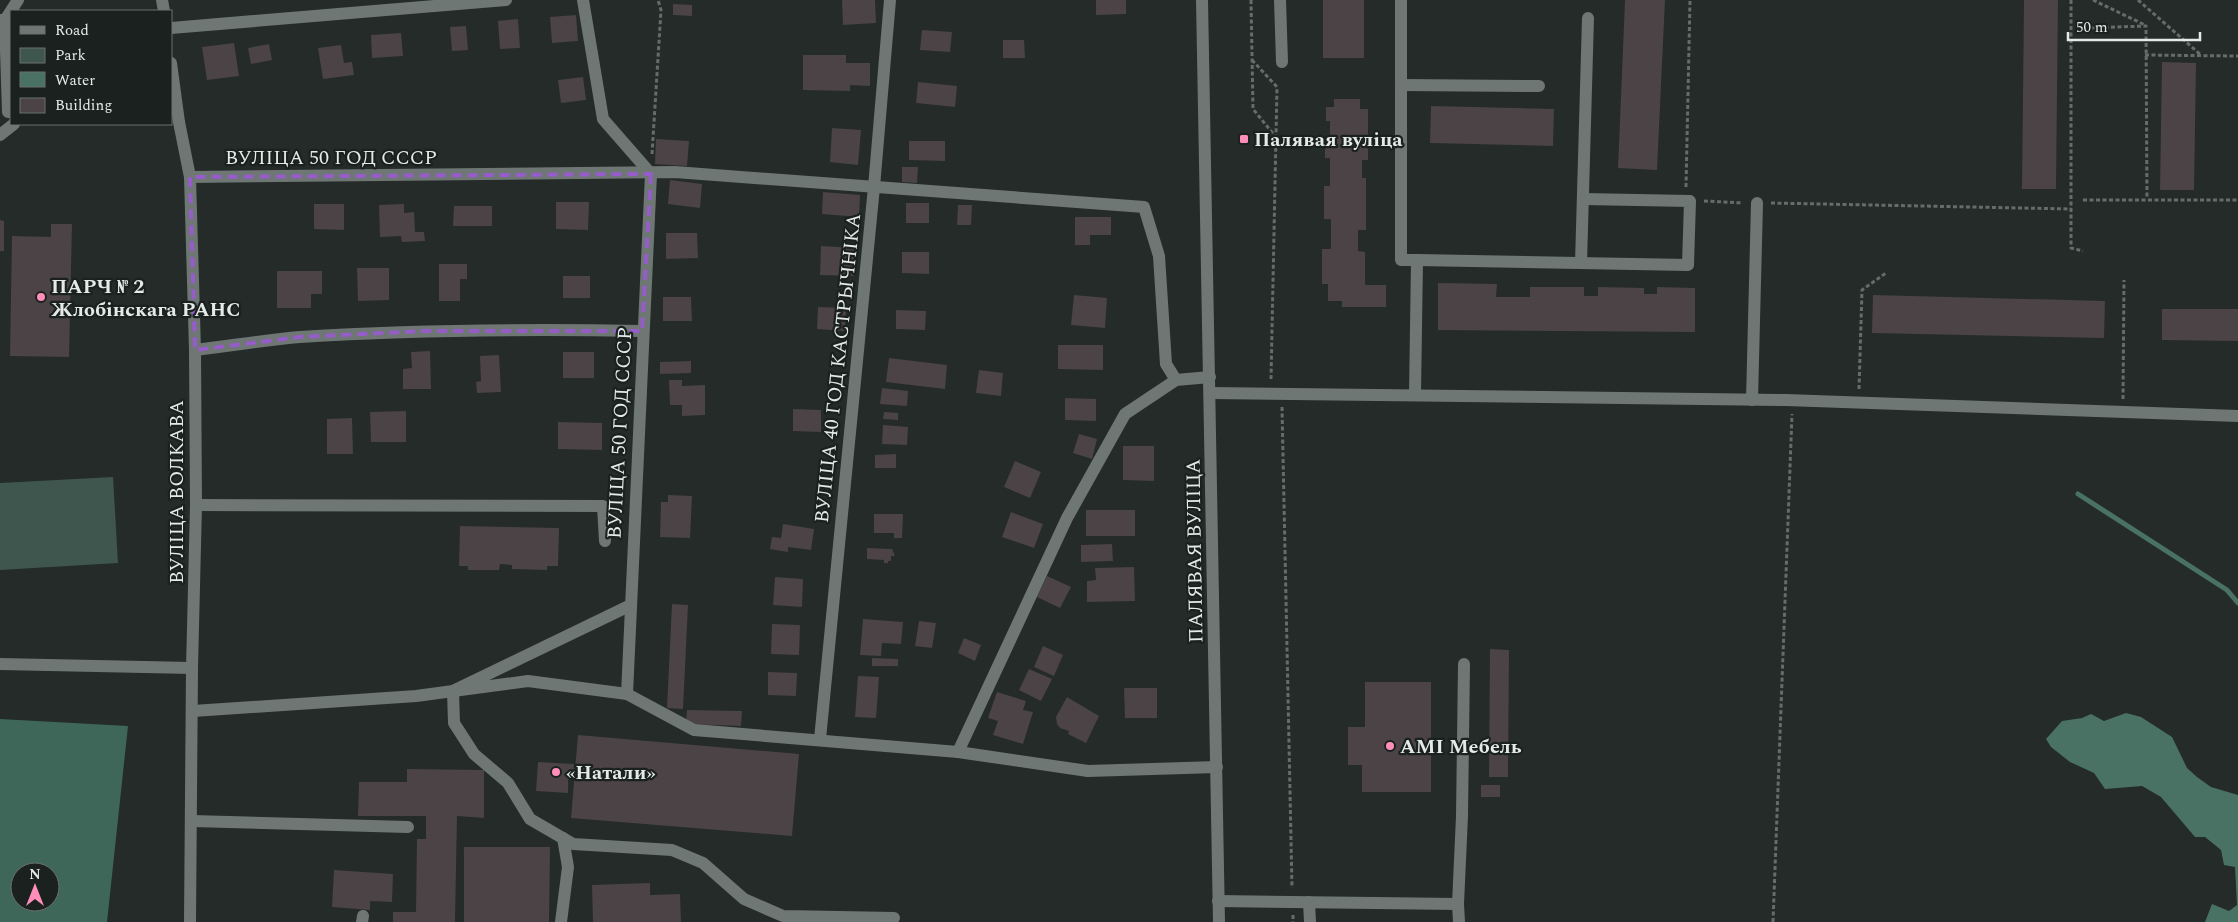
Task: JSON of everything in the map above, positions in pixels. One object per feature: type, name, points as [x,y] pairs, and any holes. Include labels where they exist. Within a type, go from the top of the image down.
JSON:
[{"type":"street","points":[[10,112],[8,112],[2,20],[18,0]]},
{"type":"street","points":[[172,28],[506,0]]},
{"type":"street","points":[[583,0],[603,119],[651,174],[675,172],[1144,207],[1159,256],[1166,364],[1176,380]]},
{"type":"street","name":"ВУЛІЦА 40 ГОД КАСТРЫЧНІКА","points":[[820,739],[874,186],[890,0]]},
{"type":"street","name":"ПАЛЯВАЯ ВУЛІЦА","points":[[1202,0],[1219,922]]},
{"type":"street","points":[[1280,0],[1282,62]]},
{"type":"street","points":[[1401,0],[1401,260],[1688,265],[1690,201],[1583,199]]},
{"type":"street","points":[[1581,263],[1588,18]]},
{"type":"street","name":"ВУЛІЦА ВОЛКАВА","points":[[172,78],[175,122],[190,176],[195,350],[196,505],[192,668],[190,922]]},
{"type":"street","points":[[1401,85],[1539,86]]},
{"type":"street","points":[[0,135],[13,125]]},
{"type":"street","name":"ВУЛІЦА 50 ГОД СССР","points":[[190,176],[651,174],[642,331],[627,694]]},
{"type":"street","points":[[1752,400],[1757,203]]},
{"type":"street","points":[[1415,394],[1417,260]]},
{"type":"street","points":[[195,350],[299,337],[414,332],[642,331]]},
{"type":"street","points":[[958,752],[1066,518],[1125,414],[1176,380],[1210,377]]},
{"type":"street","points":[[1210,393],[1793,400],[2238,416]]},
{"type":"street","points":[[196,505],[603,506],[605,541]]},
{"type":"street","points":[[453,691],[631,605]]},
{"type":"street","points":[[0,664],[192,668]]},
{"type":"street","points":[[1459,922],[1464,664]]},
{"type":"street","points":[[193,711],[416,696],[528,681],[627,694],[694,730],[958,752],[1088,771],[1217,767]]},
{"type":"street","points":[[453,691],[454,723],[474,754],[508,783],[530,819],[573,844],[672,850],[703,863],[744,899],[784,916],[894,918]]},
{"type":"street","points":[[192,821],[408,827]]},
{"type":"street","points":[[561,922],[568,867],[563,838]]},
{"type":"street","points":[[1218,901],[1458,904]]},
{"type":"street","points":[[1309,902],[1310,922]]},
{"type":"path","points":[[651,174],[661,10],[658,0]]},
{"type":"path","points":[[1251,0],[1253,109],[1275,136]]},
{"type":"path","points":[[1690,0],[1686,184],[1690,201],[2071,209]]},
{"type":"path","points":[[2071,0],[2071,248],[2083,252]]},
{"type":"path","points":[[2093,0],[2146,26]]},
{"type":"path","points":[[2138,0],[2201,56]]},
{"type":"path","points":[[2085,28],[2146,26]]},
{"type":"path","points":[[2146,26],[2147,199]]},
{"type":"path","points":[[2145,55],[2238,56]]},
{"type":"path","points":[[1252,60],[1277,87],[1275,136],[1276,394],[1292,901]]},
{"type":"path","points":[[2083,200],[2238,200]]},
{"type":"path","points":[[1858,402],[1862,290],[1886,273]]},
{"type":"path","points":[[2123,412],[2124,280]]},
{"type":"path","points":[[1773,922],[1793,400]]},
{"type":"highlighted area","points":[[651,174],[642,331],[424,331],[299,337],[195,350],[190,177]]},
{"type":"green space","points":[[113,477],[118,563],[0,570],[0,483]]},
{"type":"shaded area","points":[[0,719],[128,726],[107,922],[0,922]]},
{"type":"water","points":[[2126,713],[2141,717],[2172,737],[2187,768],[2197,777],[2211,787],[2238,795],[2238,922],[2205,922],[2212,904],[2229,911],[2237,905],[2235,867],[2224,865],[2221,850],[2205,837],[2195,837],[2161,797],[2142,786],[2105,789],[2094,773],[2070,762],[2051,747],[2046,739],[2062,721],[2082,718],[2091,714],[2104,721]]},
{"type":"building","points":[[842,0],[875,0],[876,23],[843,25]]},
{"type":"building","points":[[1096,0],[1126,0],[1126,14],[1096,15]]},
{"type":"building","points":[[1323,0],[1364,0],[1364,58],[1323,58]]},
{"type":"building","points":[[1625,0],[1665,0],[1657,170],[1618,168]]},
{"type":"building","points":[[2024,0],[2058,0],[2056,189],[2022,189]]},
{"type":"building","points":[[673,4],[692,5],[692,16],[673,15]]},
{"type":"building","points":[[576,15],[578,41],[552,43],[550,17]]},
{"type":"building","points":[[518,19],[520,48],[500,49],[498,21]]},
{"type":"building","points":[[466,26],[468,50],[452,51],[450,27]]},
{"type":"building","points":[[922,30],[952,32],[950,52],[920,50]]},
{"type":"building","points":[[401,33],[403,56],[372,58],[371,35]]},
{"type":"building","points":[[1003,40],[1024,40],[1025,58],[1003,58]]},
{"type":"building","points":[[234,43],[239,76],[207,80],[202,47]]},
{"type":"building","points":[[269,44],[272,60],[251,64],[248,48]]},
{"type":"building","points":[[341,45],[344,63],[352,62],[354,75],[323,79],[318,48]]},
{"type":"building","points":[[803,55],[846,55],[846,63],[870,63],[870,86],[850,85],[850,91],[803,90]]},
{"type":"building","points":[[2162,62],[2196,63],[2194,190],[2160,190]]},
{"type":"building","points":[[583,77],[586,100],[561,103],[558,80]]},
{"type":"building","points":[[918,82],[957,86],[955,107],[916,103]]},
{"type":"building","points":[[1334,99],[1360,99],[1360,109],[1368,109],[1368,160],[1362,160],[1362,178],[1366,178],[1366,230],[1358,230],[1358,251],[1365,252],[1365,285],[1386,285],[1386,307],[1342,307],[1342,301],[1328,301],[1328,284],[1322,284],[1322,249],[1331,249],[1331,219],[1324,219],[1324,186],[1330,186],[1330,158],[1325,158],[1325,140],[1330,140],[1330,121],[1326,121],[1326,107],[1334,107]]},
{"type":"building","points":[[1431,106],[1554,109],[1553,146],[1430,143]]},
{"type":"building","points":[[832,128],[861,130],[858,165],[830,162]]},
{"type":"building","points":[[656,139],[689,141],[687,166],[655,164]]},
{"type":"building","points":[[909,141],[945,141],[945,161],[909,160]]},
{"type":"building","points":[[902,167],[918,167],[917,183],[902,182]]},
{"type":"building","points":[[670,180],[702,184],[700,208],[668,204]]},
{"type":"building","points":[[823,192],[860,195],[859,217],[822,214]]},
{"type":"building","points":[[556,202],[589,202],[588,230],[556,229]]},
{"type":"building","points":[[906,203],[929,203],[929,223],[906,223]]},
{"type":"building","points":[[314,204],[344,204],[344,230],[314,229]]},
{"type":"building","points":[[404,204],[404,213],[414,212],[415,232],[424,232],[425,241],[402,242],[401,236],[380,237],[379,205]]},
{"type":"building","points":[[958,205],[972,205],[971,225],[957,225]]},
{"type":"building","points":[[454,206],[492,206],[492,226],[453,226]]},
{"type":"building","points":[[1075,217],[1111,217],[1111,235],[1090,235],[1090,245],[1075,245]]},
{"type":"building","points":[[0,220],[4,221],[4,251],[0,251]]},
{"type":"building","name":"ПАРЧ № 2 Жлобінскага РАНС","points":[[51,224],[72,224],[69,357],[10,356],[12,236],[51,237]]},
{"type":"building","points":[[666,233],[697,233],[698,258],[666,259]]},
{"type":"building","points":[[821,246],[856,248],[854,276],[820,275]]},
{"type":"building","points":[[902,252],[929,252],[929,274],[902,273]]},
{"type":"building","points":[[439,264],[467,264],[467,279],[460,279],[460,301],[439,301]]},
{"type":"building","points":[[357,268],[389,268],[389,300],[358,301]]},
{"type":"building","points":[[277,271],[322,271],[322,294],[311,294],[311,308],[277,308]]},
{"type":"building","points":[[563,276],[590,276],[590,298],[563,298]]},
{"type":"building","points":[[1438,283],[1497,284],[1496,297],[1530,297],[1530,287],[1584,287],[1584,296],[1598,296],[1598,287],[1644,288],[1644,294],[1657,294],[1657,287],[1695,288],[1695,332],[1438,330]]},
{"type":"building","points":[[1074,295],[1107,298],[1105,328],[1071,325]]},
{"type":"building","points":[[1873,295],[2105,301],[2104,338],[1872,333]]},
{"type":"building","points":[[663,297],[691,297],[692,321],[663,321]]},
{"type":"building","points":[[818,307],[846,308],[845,331],[817,329]]},
{"type":"building","points":[[2162,309],[2238,309],[2238,341],[2162,340]]},
{"type":"building","points":[[896,310],[926,311],[925,330],[896,329]]},
{"type":"building","points":[[1058,345],[1103,345],[1103,370],[1058,369]]},
{"type":"building","points":[[430,351],[431,389],[403,389],[403,369],[412,368],[411,352]]},
{"type":"building","points":[[563,352],[594,352],[594,378],[563,378]]},
{"type":"building","points":[[499,355],[501,392],[477,393],[476,382],[481,381],[480,356]]},
{"type":"building","points":[[889,358],[947,365],[945,389],[886,382]]},
{"type":"building","points":[[691,361],[691,373],[660,374],[660,362]]},
{"type":"building","points":[[979,370],[1003,373],[1001,396],[976,393]]},
{"type":"building","points":[[669,380],[682,380],[682,386],[705,385],[705,415],[682,416],[682,405],[670,405]]},
{"type":"building","points":[[882,388],[908,391],[907,406],[880,404]]},
{"type":"building","points":[[1065,398],[1096,399],[1096,421],[1065,420]]},
{"type":"building","points":[[793,409],[821,410],[821,432],[793,431]]},
{"type":"building","points":[[406,411],[406,442],[371,442],[370,412]]},
{"type":"building","points":[[884,412],[898,413],[898,420],[883,419]]},
{"type":"building","points":[[352,418],[353,454],[327,454],[327,419]]},
{"type":"building","points":[[558,422],[602,423],[602,450],[558,449]]},
{"type":"building","points":[[883,425],[908,427],[907,445],[882,444]]},
{"type":"building","points":[[1079,434],[1097,439],[1092,459],[1073,453]]},
{"type":"building","points":[[1123,446],[1154,446],[1154,481],[1123,480]]},
{"type":"building","points":[[896,454],[896,468],[875,468],[875,455]]},
{"type":"building","points":[[1015,461],[1041,472],[1030,498],[1004,487]]},
{"type":"building","points":[[668,495],[692,496],[690,538],[660,537],[661,502],[668,502]]},
{"type":"building","points":[[1086,510],[1135,510],[1135,536],[1086,536]]},
{"type":"building","points":[[1011,512],[1043,524],[1034,548],[1002,537]]},
{"type":"building","points":[[874,514],[903,514],[902,538],[894,538],[894,533],[874,533]]},
{"type":"building","points":[[783,524],[814,529],[811,550],[788,547],[788,552],[770,549],[772,537],[781,538]]},
{"type":"building","points":[[460,526],[559,528],[558,566],[547,566],[547,570],[512,569],[512,565],[500,564],[499,570],[468,570],[468,566],[459,566]]},
{"type":"building","points":[[1112,544],[1113,561],[1081,562],[1081,545]]},
{"type":"building","points":[[867,548],[892,549],[895,556],[891,556],[891,561],[888,561],[888,563],[884,563],[884,560],[867,559]]},
{"type":"building","points":[[1134,567],[1135,601],[1087,602],[1087,581],[1096,580],[1095,568]]},
{"type":"building","points":[[1047,576],[1071,587],[1060,608],[1037,597]]},
{"type":"building","points":[[775,577],[803,579],[802,607],[773,605]]},
{"type":"building","points":[[672,604],[688,605],[683,709],[667,708]]},
{"type":"building","points":[[863,619],[903,622],[901,644],[882,643],[881,656],[860,655]]},
{"type":"building","points":[[919,621],[936,623],[932,648],[915,646]]},
{"type":"building","points":[[772,624],[800,625],[799,655],[771,654]]},
{"type":"building","points":[[964,638],[981,645],[975,661],[958,653]]},
{"type":"building","points":[[1043,646],[1063,655],[1054,676],[1034,667]]},
{"type":"building","points":[[1490,649],[1509,650],[1508,777],[1489,777]]},
{"type":"building","points":[[872,658],[898,659],[898,666],[872,666]]},
{"type":"building","points":[[1029,669],[1052,679],[1041,701],[1019,690]]},
{"type":"building","points":[[768,672],[797,673],[796,696],[768,695]]},
{"type":"building","points":[[858,676],[879,677],[876,718],[855,717]]},
{"type":"building","name":"AMI Мебель","points":[[1365,682],[1431,682],[1431,792],[1362,792],[1362,765],[1348,765],[1348,727],[1365,727]]},
{"type":"building","points":[[1124,688],[1157,688],[1157,718],[1125,718]]},
{"type":"building","points":[[997,692],[1026,701],[1023,710],[1033,712],[1023,744],[993,735],[998,721],[988,718]]},
{"type":"building","points":[[1067,697],[1099,716],[1086,743],[1068,734],[1069,731],[1060,728],[1057,724],[1056,717]]},
{"type":"building","points":[[687,710],[742,711],[741,726],[686,724]]},
{"type":"building","points":[[578,735],[799,754],[792,836],[571,818]]},
{"type":"building","name":"«Натали»","points":[[538,762],[574,764],[573,780],[568,780],[568,793],[536,791]]},
{"type":"building","points":[[407,769],[484,770],[484,818],[457,816],[455,922],[393,922],[393,912],[416,912],[417,839],[426,839],[426,816],[358,816],[359,782],[407,782]]},
{"type":"building","points":[[1481,785],[1500,785],[1500,797],[1481,797]]},
{"type":"building","points":[[464,847],[550,847],[549,922],[464,922]]},
{"type":"building","points":[[334,870],[393,874],[392,902],[370,901],[370,910],[332,907]]},
{"type":"building","points":[[650,883],[650,895],[680,894],[681,922],[593,922],[592,885]]},
{"type":"waterway","points":[[2078,494],[2227,590],[2238,603]]},
{"type":"place","name":"Палявая вуліца","points":[[1244,139]]},
{"type":"place","name":"ПАРЧ № 2 Жлобінскага РАНС","points":[[41,297]]},
{"type":"place","name":"AMI Мебель","points":[[1390,746]]},
{"type":"place","name":"«Натали»","points":[[556,772]]}]
